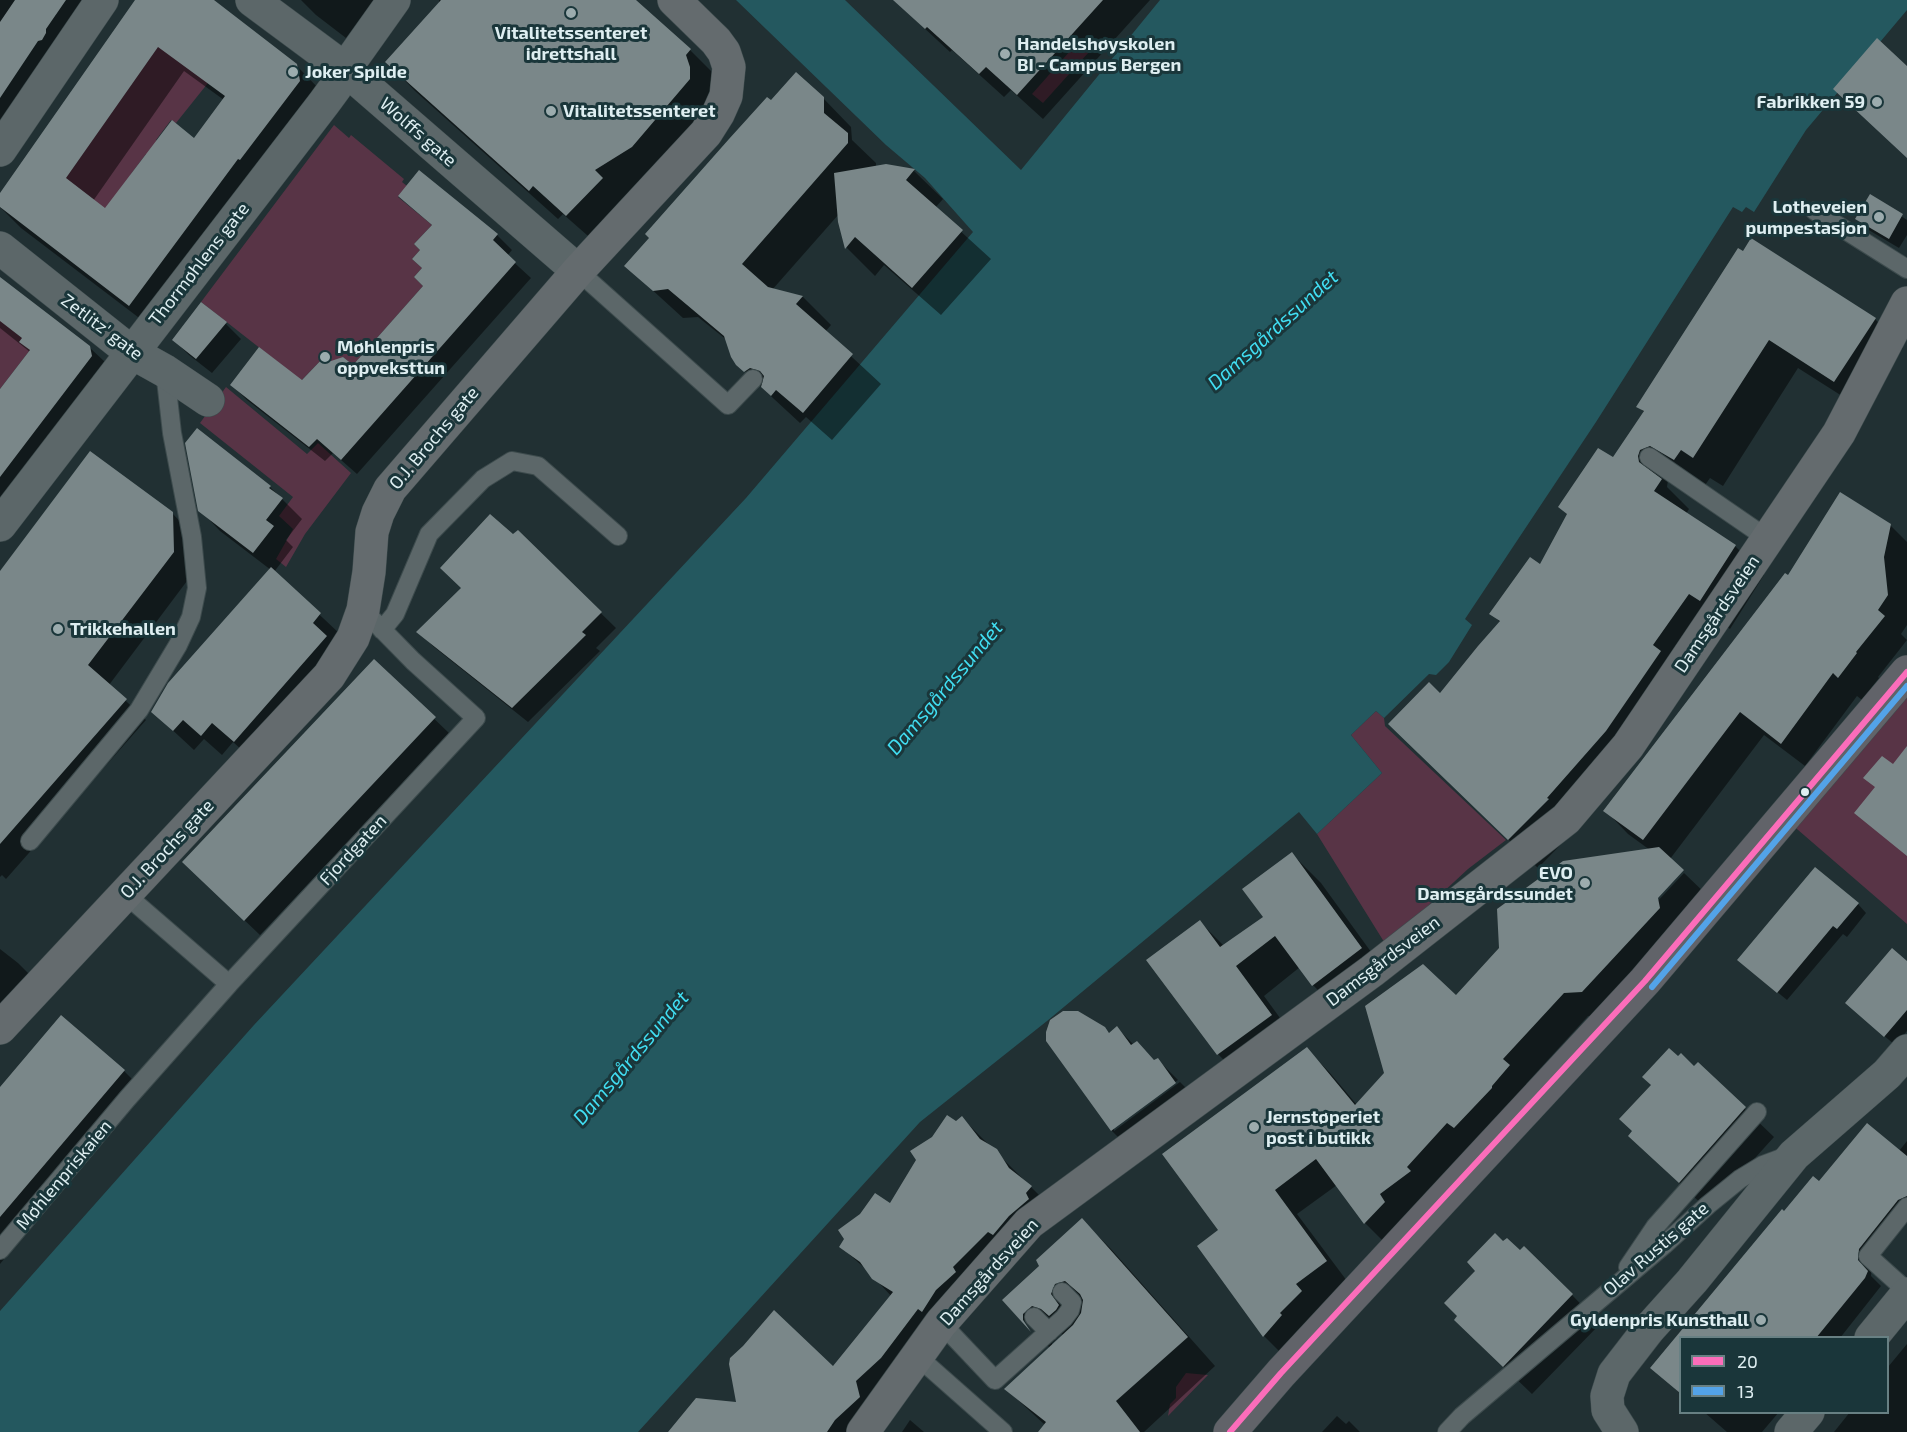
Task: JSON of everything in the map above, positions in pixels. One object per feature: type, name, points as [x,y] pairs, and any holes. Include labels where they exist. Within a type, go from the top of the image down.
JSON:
[{"type":"main road","points":[[1230,1432],[1281,1373],[1645,981],[1907,672]]},
{"type":"street","points":[[0,150],[102,0]]},
{"type":"street","name":"Wolffs gate","points":[[252,0],[345,69],[578,271]]},
{"type":"street","name":"Thormøhlens gate","points":[[0,525],[324,103],[394,0]]},
{"type":"street","name":"O.J. Brochs gate","points":[[0,1028],[329,676],[353,639],[372,620],[369,572],[372,532],[378,513],[390,489],[578,271],[706,133],[726,96],[729,67],[724,52],[716,41],[674,0]]},
{"type":"street","name":"Zetlitz' gate","points":[[0,248],[131,352],[165,371],[208,400]]},
{"type":"street","name":"Damsgårdsveien","points":[[863,1432],[941,1323],[1029,1223],[1372,970],[1566,819],[1628,746],[1839,433],[1907,303]]},
{"type":"street","name":"Olav Rustis gate","points":[[1622,1432],[1608,1410],[1607,1396],[1614,1374],[1794,1155],[1887,1074],[1907,1051]]},
{"type":"street","points":[[1873,1336],[1907,1292]]},
{"type":"street","points":[[1791,1432],[1807,1414]]},
{"type":"lane","points":[[1815,211],[1907,269]]},
{"type":"lane","points":[[578,271],[728,405],[753,379]]},
{"type":"lane","points":[[30,841],[139,710],[178,645],[191,617],[197,588],[192,537],[172,433],[165,371]]},
{"type":"lane","points":[[1649,457],[1768,538]]},
{"type":"lane","points":[[372,620],[395,614],[429,534],[483,478],[512,461],[538,466],[618,536]]},
{"type":"lane","name":"Fjordgaten","points":[[127,1100],[229,984],[476,718],[372,620]]},
{"type":"lane","points":[[125,894],[229,984]]},
{"type":"lane","name":"Møhlenpriskaien","points":[[0,1250],[127,1100]]},
{"type":"lane","points":[[1617,1283],[1654,1227],[1757,1113]]},
{"type":"lane","name":"Olav Rustis gate","points":[[1447,1432],[1462,1416],[1740,1179],[1781,1156],[1794,1155]]},
{"type":"lane","points":[[1907,1207],[1868,1256],[1907,1292]]},
{"type":"lane","points":[[941,1323],[995,1380],[1025,1362],[1048,1332],[1070,1310],[1072,1302],[1062,1292]]},
{"type":"lane","points":[[1034,1317],[1048,1332]]},
{"type":"lane","points":[[917,1356],[1003,1432]]},
{"type":"shaded area","points":[[177,19],[208,83],[176,123],[171,120],[156,140],[176,156],[146,154],[131,174],[115,216],[55,193]]},
{"type":"shaded area","points":[[1078,42],[1089,52],[1043,103],[1032,94]]},
{"type":"shaded area","points":[[334,125],[349,138],[351,135],[404,179],[402,182],[407,186],[398,197],[432,225],[414,244],[420,250],[412,259],[422,268],[414,277],[423,286],[353,365],[343,357],[335,365],[325,356],[298,384],[284,367],[201,302]]},
{"type":"shaded area","points":[[0,320],[22,338],[30,350],[0,389]]},
{"type":"shaded area","points":[[226,387],[307,454],[318,443],[351,473],[305,534],[286,567],[276,559],[293,529],[279,516],[293,497],[200,423]]},
{"type":"shaded area","points":[[1907,673],[1907,924],[1783,817]]},
{"type":"shaded area","points":[[1376,711],[1384,718],[1385,726],[1506,840],[1468,869],[1386,945],[1317,834],[1382,773],[1351,735]]},
{"type":"shaded area","points":[[1186,1373],[1208,1375],[1168,1416],[1170,1404],[1176,1398],[1176,1387]]},
{"type":"water","name":"Damsgårdssundet","points":[[736,0],[845,0],[1021,170],[1160,0],[1907,0],[1907,10],[1806,130],[1754,212],[1746,207],[1742,212],[1733,207],[1596,422],[1465,619],[1472,625],[1449,662],[1436,675],[1429,674],[1384,718],[1376,711],[1351,735],[1382,773],[1317,834],[1299,812],[1047,1021],[920,1122],[638,1432],[0,1432],[0,1311],[254,1025],[746,498],[973,232],[925,178],[886,145]]},
{"type":"building","points":[[15,0],[66,0],[46,29],[42,40],[38,41],[0,98],[0,22]]},
{"type":"building","points":[[135,0],[214,0],[297,64],[300,81],[240,160],[238,159],[129,306],[0,207],[0,193]],"holes":[[[158,47],[225,96],[194,138],[172,120],[105,208],[66,178]]]},
{"type":"building","name":"Vitalitetssenteret","points":[[441,0],[636,0],[691,49],[686,55],[690,67],[690,79],[632,147],[595,170],[603,178],[566,216],[533,186],[529,191],[385,62]]},
{"type":"building","name":"Handelshøyskolen BI - Campus Bergen","points":[[893,0],[1103,0],[1017,95],[986,67],[979,74]]},
{"type":"building","name":"Fabrikken 59","points":[[1877,38],[1907,66],[1907,158],[1833,89]]},
{"type":"building","points":[[796,72],[824,97],[824,113],[848,133],[848,143],[742,264],[768,287],[803,296],[796,304],[853,354],[803,413],[776,390],[771,396],[761,387],[764,376],[760,371],[750,368],[744,372],[736,365],[724,336],[668,289],[653,291],[624,266],[649,238],[645,234],[729,139],[767,97],[771,100]]},
{"type":"building","points":[[886,164],[915,169],[906,180],[963,230],[912,288],[855,237],[845,249],[838,222],[834,173]]},
{"type":"building","points":[[419,170],[498,234],[493,240],[516,262],[341,460],[317,439],[309,447],[230,385],[259,347],[302,380],[325,356],[331,361],[343,357],[353,365],[423,286],[414,277],[422,268],[412,259],[420,250],[414,244],[432,225],[398,196]]},
{"type":"building","name":"Lotheveien pumpestasjon","points":[[1870,194],[1903,214],[1889,239],[1855,219]]},
{"type":"building","points":[[1751,238],[1876,318],[1834,382],[1769,340],[1693,458],[1681,450],[1674,460],[1650,446],[1640,450],[1639,462],[1662,479],[1654,491],[1736,545],[1700,601],[1689,594],[1653,645],[1661,651],[1606,731],[1547,798],[1549,799],[1508,840],[1388,724],[1429,682],[1440,693],[1500,621],[1489,614],[1530,557],[1540,564],[1567,514],[1558,507],[1598,448],[1613,457],[1644,411],[1636,407],[1738,248],[1743,251]]},
{"type":"building","points":[[0,277],[90,346],[92,356],[0,477],[0,389],[30,350],[19,342],[22,338],[0,321]]},
{"type":"building","points":[[201,302],[227,322],[196,359],[172,340]]},
{"type":"building","points":[[197,428],[283,498],[266,520],[274,526],[253,553],[198,511],[185,443]]},
{"type":"building","name":"Trikkehallen","points":[[90,451],[173,512],[174,552],[88,665],[127,699],[0,844],[0,571]]},
{"type":"building","points":[[1840,492],[1891,524],[1884,557],[1888,595],[1878,610],[1885,616],[1838,678],[1833,673],[1781,744],[1740,712],[1643,840],[1603,811],[1785,573],[1788,575]]},
{"type":"building","points":[[490,514],[513,534],[518,530],[602,612],[582,632],[586,635],[512,708],[416,632],[461,588],[440,568]]},
{"type":"building","points":[[271,567],[321,613],[313,623],[327,636],[234,742],[212,723],[201,736],[183,720],[173,731],[151,712],[168,683]]},
{"type":"building","points":[[374,659],[436,717],[244,921],[182,862]]},
{"type":"building","points":[[1907,746],[1907,856],[1854,813],[1875,787],[1863,778],[1882,756],[1893,764]]},
{"type":"building","points":[[1659,847],[1684,870],[1658,898],[1660,908],[1582,992],[1564,993],[1503,1059],[1510,1065],[1492,1088],[1454,1128],[1447,1123],[1407,1167],[1411,1171],[1380,1194],[1385,1202],[1364,1224],[1316,1159],[1275,1190],[1327,1261],[1296,1284],[1302,1291],[1280,1313],[1282,1315],[1263,1337],[1197,1246],[1218,1230],[1162,1154],[1307,1047],[1355,1105],[1384,1073],[1365,1006],[1423,964],[1456,995],[1499,948],[1497,909],[1563,861]]},
{"type":"building","points":[[1292,852],[1362,948],[1312,986],[1275,936],[1236,966],[1272,1015],[1217,1055],[1146,960],[1200,920],[1220,947],[1263,917],[1242,889]]},
{"type":"building","points":[[1815,867],[1859,903],[1837,929],[1833,926],[1777,993],[1737,960]]},
{"type":"building","points":[[1892,948],[1907,961],[1907,1010],[1884,1037],[1845,1003]]},
{"type":"building","points":[[1063,1011],[1078,1011],[1105,1027],[1109,1033],[1117,1026],[1131,1045],[1137,1041],[1154,1060],[1158,1058],[1176,1083],[1111,1131],[1046,1041],[1050,1020]]},
{"type":"building","points":[[61,1015],[125,1070],[0,1217],[0,1087]]},
{"type":"building","points":[[1669,1048],[1678,1056],[1681,1053],[1694,1066],[1698,1062],[1746,1107],[1679,1183],[1628,1136],[1632,1131],[1619,1119],[1651,1085],[1642,1077]]},
{"type":"building","points":[[947,1115],[956,1121],[962,1116],[980,1139],[997,1149],[1009,1168],[1032,1186],[1026,1193],[1029,1199],[1009,1216],[993,1235],[988,1232],[953,1267],[956,1272],[936,1290],[922,1312],[918,1309],[881,1358],[856,1381],[860,1397],[835,1420],[827,1432],[668,1432],[696,1398],[736,1402],[729,1364],[730,1358],[774,1310],[833,1366],[893,1292],[872,1279],[860,1262],[839,1247],[844,1239],[838,1230],[860,1214],[875,1193],[890,1203],[916,1160],[910,1151],[932,1137]]},
{"type":"building","points":[[1867,1123],[1907,1156],[1907,1196],[1898,1200],[1859,1249],[1858,1260],[1868,1271],[1865,1278],[1818,1336],[1679,1336],[1679,1392],[1650,1368],[1782,1209],[1784,1211],[1813,1176],[1819,1181]]},
{"type":"building","points":[[1082,1218],[1188,1337],[1116,1401],[1140,1432],[1038,1432],[1046,1422],[1004,1389],[1073,1325],[1081,1313],[1083,1300],[1080,1294],[1065,1281],[1055,1284],[1051,1294],[1059,1305],[1056,1310],[1049,1316],[1041,1309],[1032,1306],[1023,1314],[1023,1320],[1031,1332],[1002,1300],[1039,1266],[1036,1260]]},
{"type":"building","points":[[1495,1233],[1503,1241],[1507,1238],[1520,1250],[1524,1246],[1573,1294],[1503,1367],[1454,1320],[1457,1316],[1444,1303],[1475,1271],[1467,1262]]},
{"type":"transit line","name":"20","points":[[1230,1432],[1281,1373],[1645,981],[1907,672]]},
{"type":"transit line","name":"13","points":[[1652,987],[1907,686]]},
{"type":"place","name":"Vitalitetssenteret idrettshall","points":[[571,13]]},
{"type":"place","name":"Handelshøyskolen BI - Campus Bergen","points":[[1005,54]]},
{"type":"place","name":"Joker Spilde","points":[[293,72]]},
{"type":"place","name":"Fabrikken 59","points":[[1877,102]]},
{"type":"place","name":"Vitalitetssenteret","points":[[551,111]]},
{"type":"place","name":"Lotheveien pumpestasjon","points":[[1879,217]]},
{"type":"place","name":"Møhlenpris oppveksttun","points":[[325,357]]},
{"type":"place","name":"Trikkehallen","points":[[58,629]]},
{"type":"place","name":"EVO Damsgårdssundet","points":[[1585,883]]},
{"type":"place","name":"Jernstøperiet post i butikk","points":[[1254,1127]]},
{"type":"place","name":"Gyldenpris Kunsthall","points":[[1761,1320]]}]
